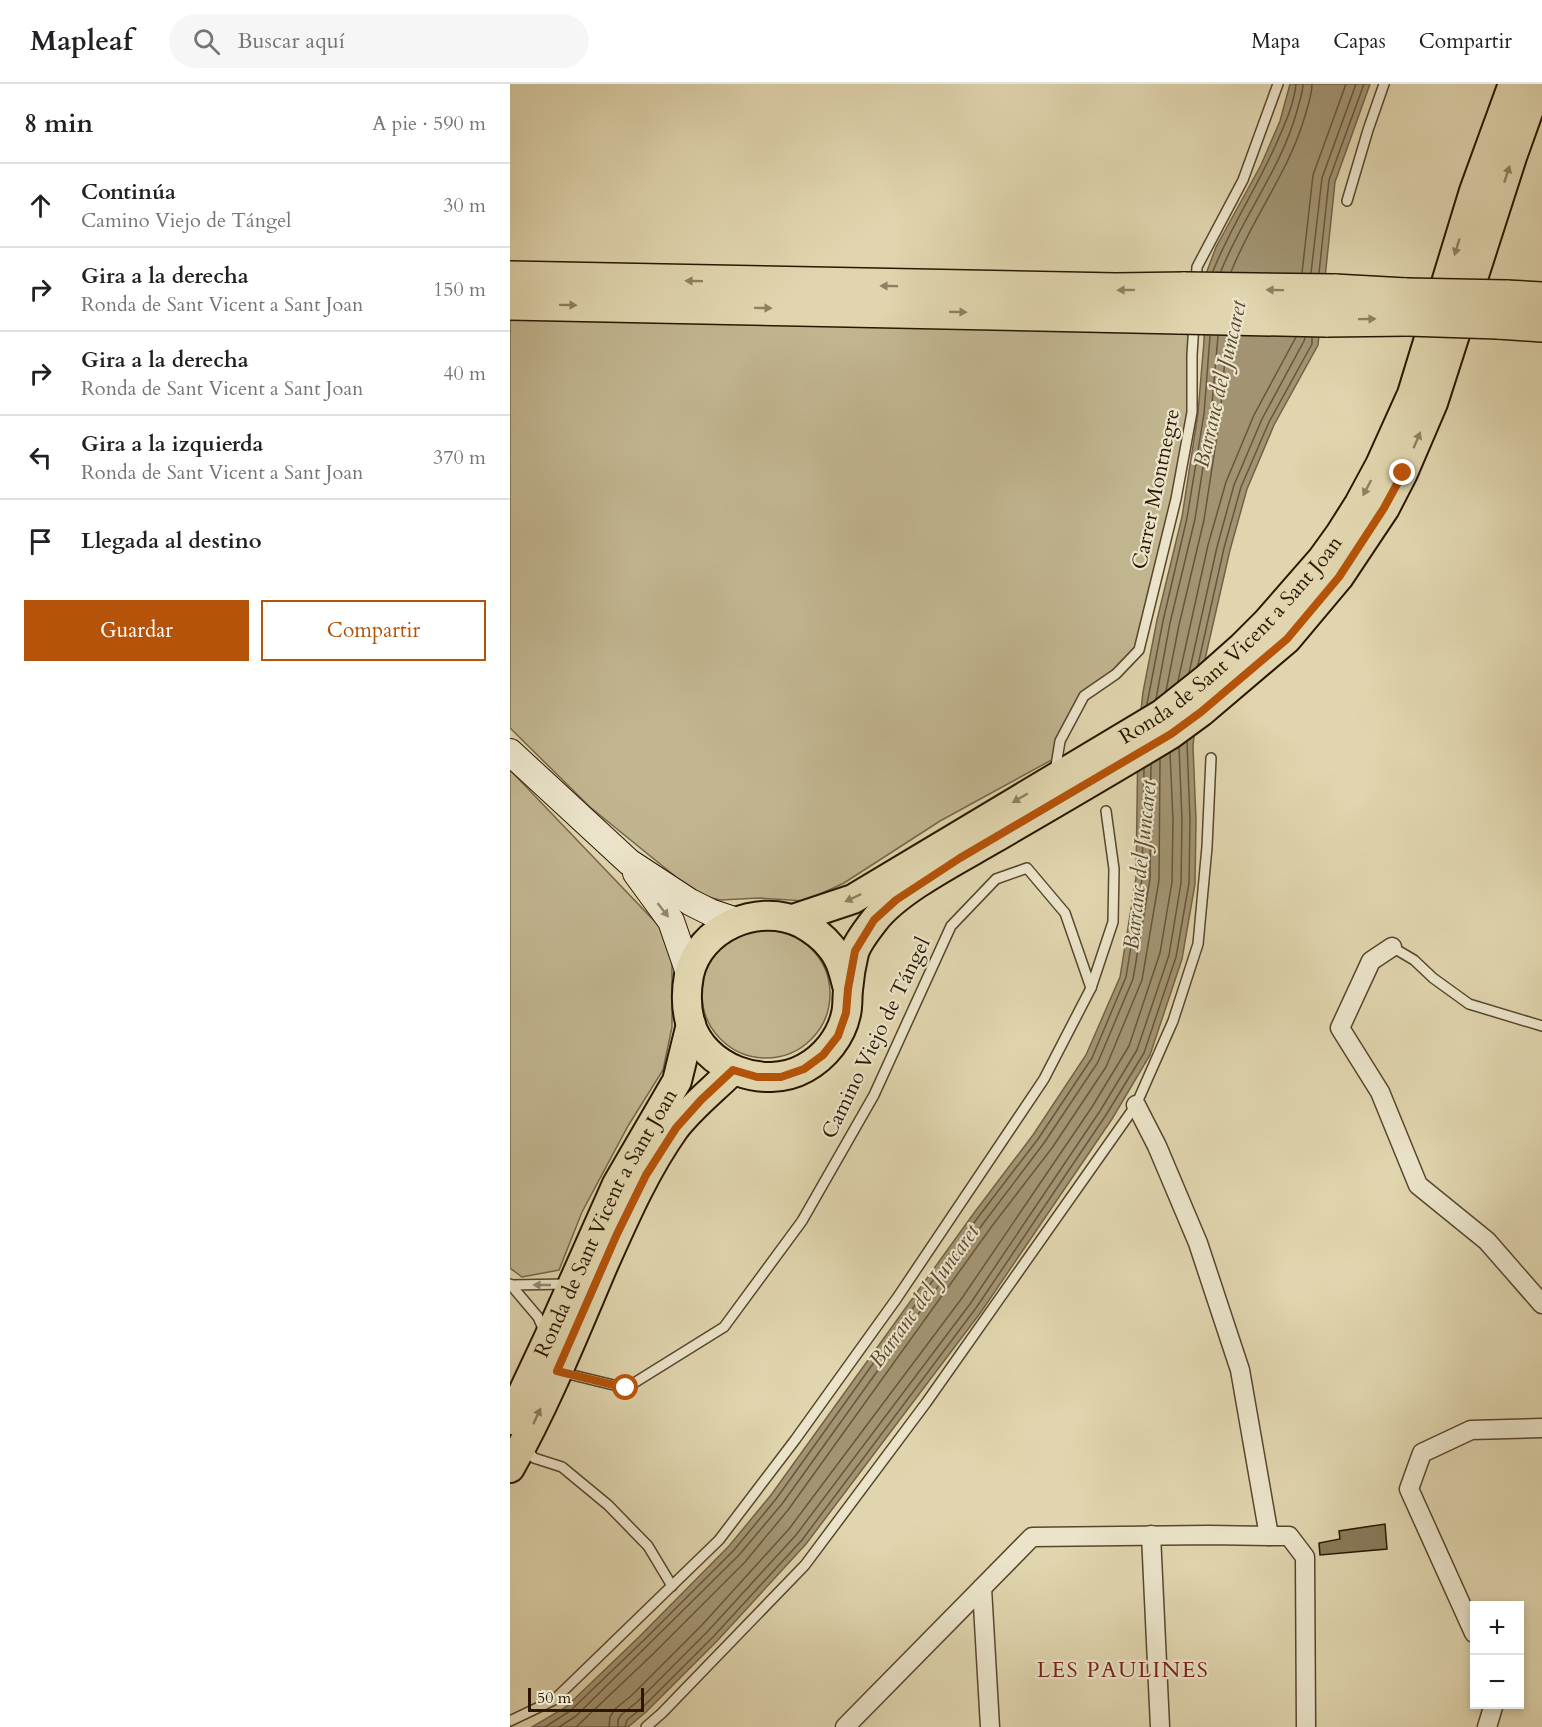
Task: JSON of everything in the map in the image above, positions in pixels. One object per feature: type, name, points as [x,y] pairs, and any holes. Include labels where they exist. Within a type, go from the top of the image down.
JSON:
[{"type":"highway","points":[[510,278],[1105,290],[1188,304]]},
{"type":"highway","points":[[510,303],[1330,305],[1502,310],[1542,299]]},
{"type":"highway","points":[[1502,310],[1542,325]]},
{"type":"main road","name":"Ronda de Sant Vicent a Sant Joan","points":[[848,989],[842,966],[831,946],[814,930],[793,919],[774,915],[755,916],[737,921],[716,933],[700,951],[689,973],[686,999],[691,1024],[700,1043],[715,1059],[733,1070],[757,1077],[781,1077],[804,1069],[823,1055],[838,1036],[846,1013],[855,951],[874,920],[896,900],[1112,757],[1242,647],[1291,595],[1334,543],[1359,504],[1380,465],[1412,394],[1474,191],[1513,84]]},
{"type":"main road","name":"Ronda de Sant Vicent a Sant Joan","points":[[793,919],[853,898],[1055,777],[1171,734],[1201,712],[1287,639],[1339,577],[1384,508],[1403,473],[1433,403],[1538,84]]},
{"type":"main road","points":[[510,752],[629,862],[690,902],[737,921]]},
{"type":"main road","points":[[629,862],[671,921],[689,973]]},
{"type":"main road","name":"Ronda de Sant Vicent a Sant Joan","points":[[510,1420],[617,1184],[676,1081],[691,1024]]},
{"type":"main road","name":"Ronda de Sant Vicent a Sant Joan","points":[[516,1457],[646,1175],[676,1128],[733,1070]]},
{"type":"street","points":[[1392,947],[1371,961],[1340,1028],[1380,1092],[1418,1185],[1487,1241],[1542,1304]]},
{"type":"street","points":[[1136,1105],[1157,1146],[1198,1243],[1240,1370],[1269,1536]]},
{"type":"street","points":[[1470,1625],[1409,1489],[1422,1453],[1471,1430],[1542,1428]]},
{"type":"street","points":[[1151,1536],[1160,1727]]},
{"type":"street","points":[[845,1727],[1032,1537],[1289,1536],[1305,1557],[1306,1727]]},
{"type":"street","points":[[982,1588],[990,1727]]},
{"type":"street","points":[[1488,1727],[1493,1709]]},
{"type":"lane","name":"Carrer Montnegre","points":[[1055,777],[1060,741],[1084,696],[1116,674],[1139,650],[1176,499],[1192,412],[1192,355],[1188,304],[1197,267],[1243,180],[1278,84]]},
{"type":"lane","points":[[1347,201],[1384,84]]},
{"type":"lane","points":[[646,1727],[805,1565],[926,1403],[1136,1105],[1173,1021],[1198,944],[1207,847],[1211,758]]},
{"type":"lane","points":[[510,1721],[554,1700],[719,1540],[795,1440],[897,1298],[1044,1079],[1091,988],[1113,922],[1114,869],[1106,811]]},
{"type":"lane","name":"Camino Viejo de Tángel","points":[[557,1371],[626,1388],[724,1327],[802,1221],[874,1095],[951,926],[996,879],[1028,868],[1065,912],[1091,988]]},
{"type":"lane","points":[[1392,947],[1414,960],[1433,978],[1469,1004],[1542,1026]]},
{"type":"lane","points":[[511,1285],[572,1283]]},
{"type":"lane","points":[[511,1285],[538,1317],[548,1340]]},
{"type":"lane","points":[[516,1457],[534,1458],[562,1467],[608,1505],[648,1546],[672,1586]]},
{"type":"shaded area","points":[[510,315],[1188,331],[1189,413],[1176,499],[1139,650],[1084,696],[1057,757],[940,821],[844,883],[805,901],[760,898],[720,900],[697,894],[590,807],[510,728]]},
{"type":"shaded area","points":[[510,770],[662,929],[672,964],[672,1027],[663,1070],[628,1126],[582,1212],[559,1270],[522,1277],[510,1268]]},
{"type":"shaded area","points":[[766,930],[790,935],[811,949],[825,970],[830,994],[825,1018],[811,1039],[790,1053],[766,1058],[742,1053],[721,1039],[707,1018],[702,994],[707,970],[721,949],[742,935]]},
{"type":"water","name":"Barranc del Juncaret","points":[[1290,84],[1370,84],[1335,182],[1318,345],[1274,425],[1247,489],[1208,646],[1199,687],[1193,746],[1196,820],[1195,884],[1182,959],[1150,1055],[1112,1119],[981,1312],[806,1544],[718,1640],[628,1727],[532,1727],[566,1707],[729,1546],[771,1495],[974,1213],[1033,1135],[1086,1055],[1120,977],[1136,878],[1138,737],[1143,692],[1157,620],[1182,517],[1198,413],[1204,341],[1206,274],[1216,247],[1261,165],[1280,121]]},
{"type":"building","points":[[1385,1524],[1387,1549],[1320,1555],[1319,1543],[1340,1539],[1339,1531]]},
{"type":"district","name":"LES PAULINES","points":[[1123,1670]]},
{"type":"route","points":[[626,1388],[557,1371],[617,1234],[646,1175],[676,1128],[733,1070],[757,1077],[781,1077],[804,1069],[823,1055],[838,1036],[846,1013],[855,951],[874,920],[896,900],[960,858],[1171,734],[1201,712],[1287,639],[1339,577],[1384,508],[1403,473]]}]
